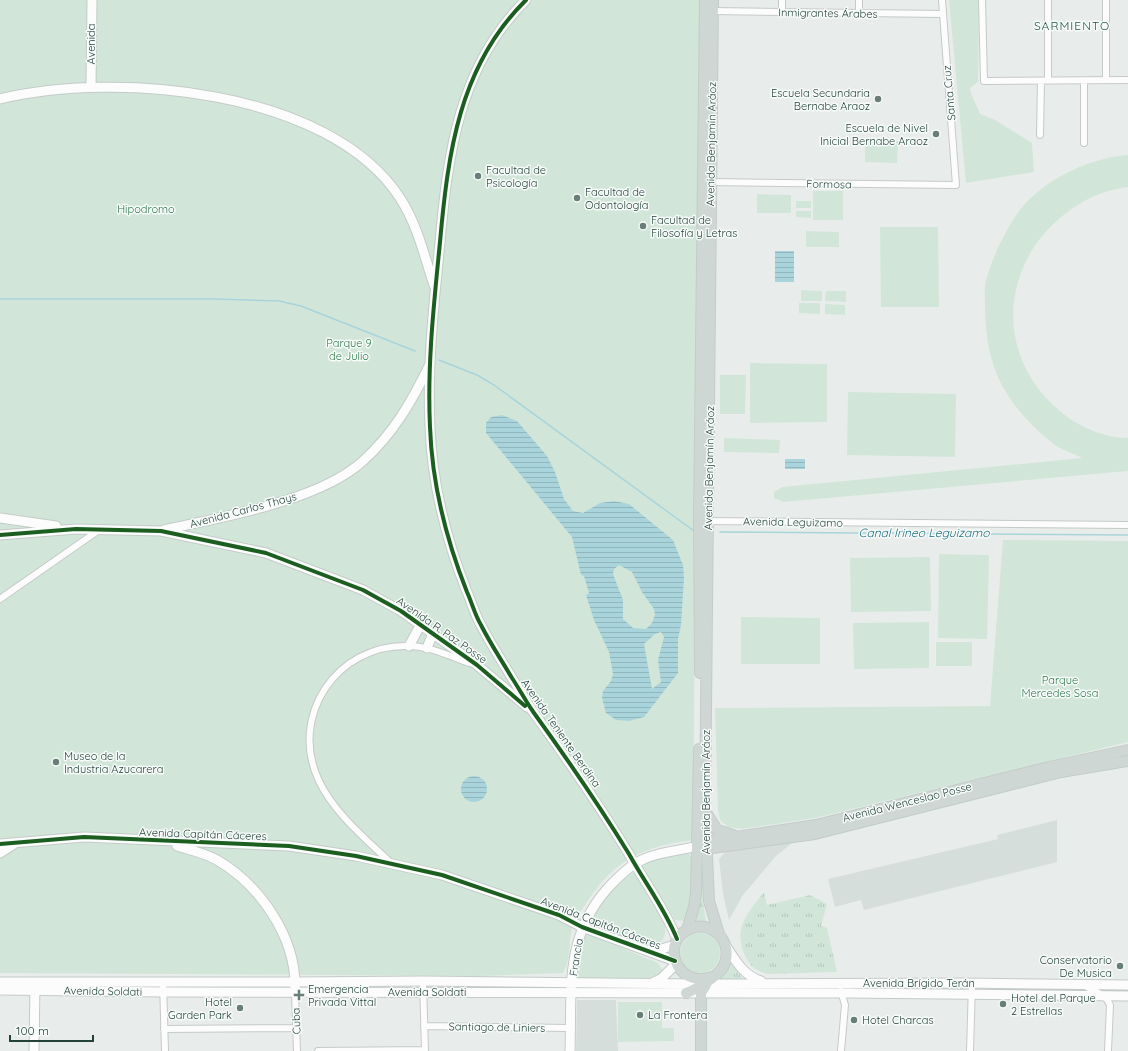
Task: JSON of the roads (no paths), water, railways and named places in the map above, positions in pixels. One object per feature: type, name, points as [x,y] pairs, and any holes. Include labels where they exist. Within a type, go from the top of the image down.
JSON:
[{"type":"main road","name":"Avenida Benjamín Aráoz","points":[[705,0],[707,182],[704,521],[700,691],[703,846],[711,912],[719,934],[726,946]]},
{"type":"main road","name":"Avenida Benjamín Aráoz","points":[[707,182],[713,0]]},
{"type":"main road","name":"Avenida Benjamín Aráoz","points":[[676,963],[681,937],[694,907],[703,846],[706,810],[704,521]]},
{"type":"main road","name":"Avenida Wenceslao Posse","points":[[703,846],[740,836],[816,825],[1041,769],[1128,750]]},
{"type":"main road","points":[[703,846],[723,846],[815,834],[1061,772],[1128,761]]},
{"type":"main road","points":[[706,810],[717,830],[725,834],[740,836]]},
{"type":"main road","points":[[707,876],[713,857],[723,846]]},
{"type":"main road","points":[[681,937],[700,926],[714,930],[719,934]]},
{"type":"main road","points":[[704,986],[723,966],[727,953],[726,946]]},
{"type":"main road","points":[[676,963],[685,984]]},
{"type":"main road","points":[[685,984],[701,979],[704,986],[701,1051]]},
{"type":"main road","points":[[685,984],[704,986]]},
{"type":"street","name":"Avenida","points":[[91,87],[92,0]]},
{"type":"street","name":"Avenida Teniente Berdina","points":[[526,0],[491,41],[476,69],[465,94],[452,146],[443,209],[431,361],[430,428],[433,462],[441,512],[459,570],[480,623],[534,714],[587,786],[669,921],[676,928],[681,937]]},
{"type":"street","points":[[782,0],[782,12]]},
{"type":"street","points":[[859,0],[859,13]]},
{"type":"street","name":"Santa Cruz","points":[[942,0],[956,186]]},
{"type":"street","points":[[982,0],[984,81],[1041,82],[1128,80]]},
{"type":"street","points":[[1048,0],[1048,81]]},
{"type":"street","points":[[1106,0],[1106,80]]},
{"type":"street","name":"Inmigrantes Árabes","points":[[712,12],[943,14]]},
{"type":"street","points":[[1084,81],[1084,143]]},
{"type":"street","points":[[1040,135],[1041,82]]},
{"type":"street","points":[[0,99],[91,87],[188,92],[237,101],[290,117],[333,137],[359,154],[378,172],[400,197],[415,226],[436,290]]},
{"type":"street","name":"Formosa","points":[[707,182],[956,186]]},
{"type":"street","name":"Avenida Carlos Thays","points":[[161,531],[282,501],[333,481],[351,470],[363,462],[386,438],[412,401],[431,361]]},
{"type":"street","points":[[0,518],[76,529]]},
{"type":"street","name":"Avenida Leguizamo","points":[[704,521],[1128,525]]},
{"type":"street","points":[[0,524],[2,528],[0,534]]},
{"type":"street","name":"Avenida R. Paz Posse","points":[[0,534],[76,529],[161,531],[266,553],[363,590],[392,605],[421,624],[477,665],[534,714]]},
{"type":"street","points":[[0,599],[101,529]]},
{"type":"street","points":[[409,646],[421,624]]},
{"type":"street","points":[[427,648],[433,633]]},
{"type":"street","points":[[392,864],[338,809],[319,781],[310,753],[309,732],[313,712],[322,693],[334,677],[348,664],[363,654],[382,649],[409,646],[427,648],[477,665]]},
{"type":"street","name":"Avenida Capitán Cáceres","points":[[0,844],[84,837],[162,842],[289,846],[356,856],[442,875],[559,915],[582,927],[676,963]]},
{"type":"street","points":[[162,842],[203,854],[228,867],[272,912],[288,943],[295,987]]},
{"type":"street","points":[[0,853],[14,844]]},
{"type":"street","name":"Avenida Wenceslao Posse","points":[[685,849],[703,846]]},
{"type":"street","name":"Francia","points":[[570,1051],[574,954],[582,927],[601,896],[617,879],[635,864],[644,859],[666,852],[685,849]]},
{"type":"street","points":[[641,949],[661,950],[681,937]]},
{"type":"street","points":[[726,946],[742,969],[750,977],[779,984]]},
{"type":"street","points":[[654,983],[661,979],[676,963]]},
{"type":"street","points":[[318,1051],[425,1050],[423,980]]},
{"type":"street","name":"Avenida Soldati","points":[[0,982],[35,986],[164,992],[423,980],[685,984]]},
{"type":"street","points":[[163,982],[165,1051]]},
{"type":"street","name":"Avenida Soldati","points":[[0,990],[35,986],[163,982],[423,992],[572,992],[685,984]]},
{"type":"street","points":[[829,983],[837,986],[842,993],[845,1005],[841,1051]]},
{"type":"street","name":"Avenida Brígido Terán","points":[[704,986],[829,983],[1128,985]]},
{"type":"street","points":[[970,1051],[972,983]]},
{"type":"street","points":[[685,984],[704,986]]},
{"type":"street","points":[[1082,984],[1104,996],[1110,1005],[1108,1051]]},
{"type":"street","points":[[34,1051],[35,986]]},
{"type":"street","name":"Avenida Brígido Terán","points":[[704,986],[842,993],[1128,996]]},
{"type":"street","name":"Cuba","points":[[295,987],[297,1051]]},
{"type":"street","points":[[845,1005],[852,996],[861,993]]},
{"type":"street","name":"Santiago de Liniers","points":[[424,1026],[571,1028]]},
{"type":"street","points":[[164,1028],[296,1028]]},
{"type":"water","points":[[775,251],[794,251],[794,282],[775,282]]},
{"type":"water","points":[[502,415],[517,421],[547,456],[555,472],[564,499],[573,511],[583,513],[600,503],[614,501],[629,504],[673,540],[683,565],[684,578],[681,625],[678,639],[678,673],[644,717],[629,721],[616,720],[606,713],[602,698],[603,691],[611,681],[613,674],[609,652],[594,620],[586,595],[589,593],[584,576],[581,575],[572,537],[486,433],[486,423],[491,417]],"holes":[[[619,565],[632,572],[642,592],[654,609],[655,615],[652,623],[646,629],[633,628],[623,619],[623,600],[613,574],[614,569]],[[661,632],[664,637],[658,660],[661,682],[652,689],[644,644],[655,634]]]},
{"type":"water","points":[[785,459],[805,459],[805,469],[785,469]]},
{"type":"water","points":[[474,776],[483,780],[487,789],[483,798],[474,802],[465,798],[461,789],[465,780]]},
{"type":"waterway","points":[[0,299],[214,299],[279,301],[301,306],[415,351]]},
{"type":"waterway","points":[[439,360],[477,375],[494,385],[694,531]]},
{"type":"waterway","name":"Canal Irineo Leguizamo","points":[[720,532],[1128,535]]},
{"type":"place","name":"Escuela Secundaria Bernabe Araoz","points":[[878,99]]},
{"type":"place","name":"Escuela de Nivel Inicial Bernabe Araoz","points":[[936,134]]},
{"type":"place","name":"Facultad de Psicología","points":[[478,176]]},
{"type":"place","name":"Facultad de Odontología","points":[[577,198]]},
{"type":"place","name":"Facultad de Filosofía y Letras","points":[[643,226]]},
{"type":"place","name":"Museo de la Industria Azucarera","points":[[56,762]]},
{"type":"place","name":"Conservatorio De Musica","points":[[1120,966]]},
{"type":"place","name":"Emergencia Privada Vittal","points":[[299,995]]},
{"type":"place","name":"Hotel del Parque 2 Estrellas","points":[[1003,1004]]},
{"type":"place","name":"Hotel Garden Park","points":[[240,1008]]},
{"type":"place","name":"La Frontera","points":[[640,1015]]},
{"type":"place","name":"Hotel Charcas","points":[[854,1020]]},
{"type":"district","name":"SARMIENTO","points":[[1072,26]]},
{"type":"park label","name":"Hipodromo","points":[[146,209]]},
{"type":"park label","name":"Parque 9 de Julio","points":[[349,349]]},
{"type":"park label","name":"Parque Mercedes Sosa","points":[[1060,686]]}]
